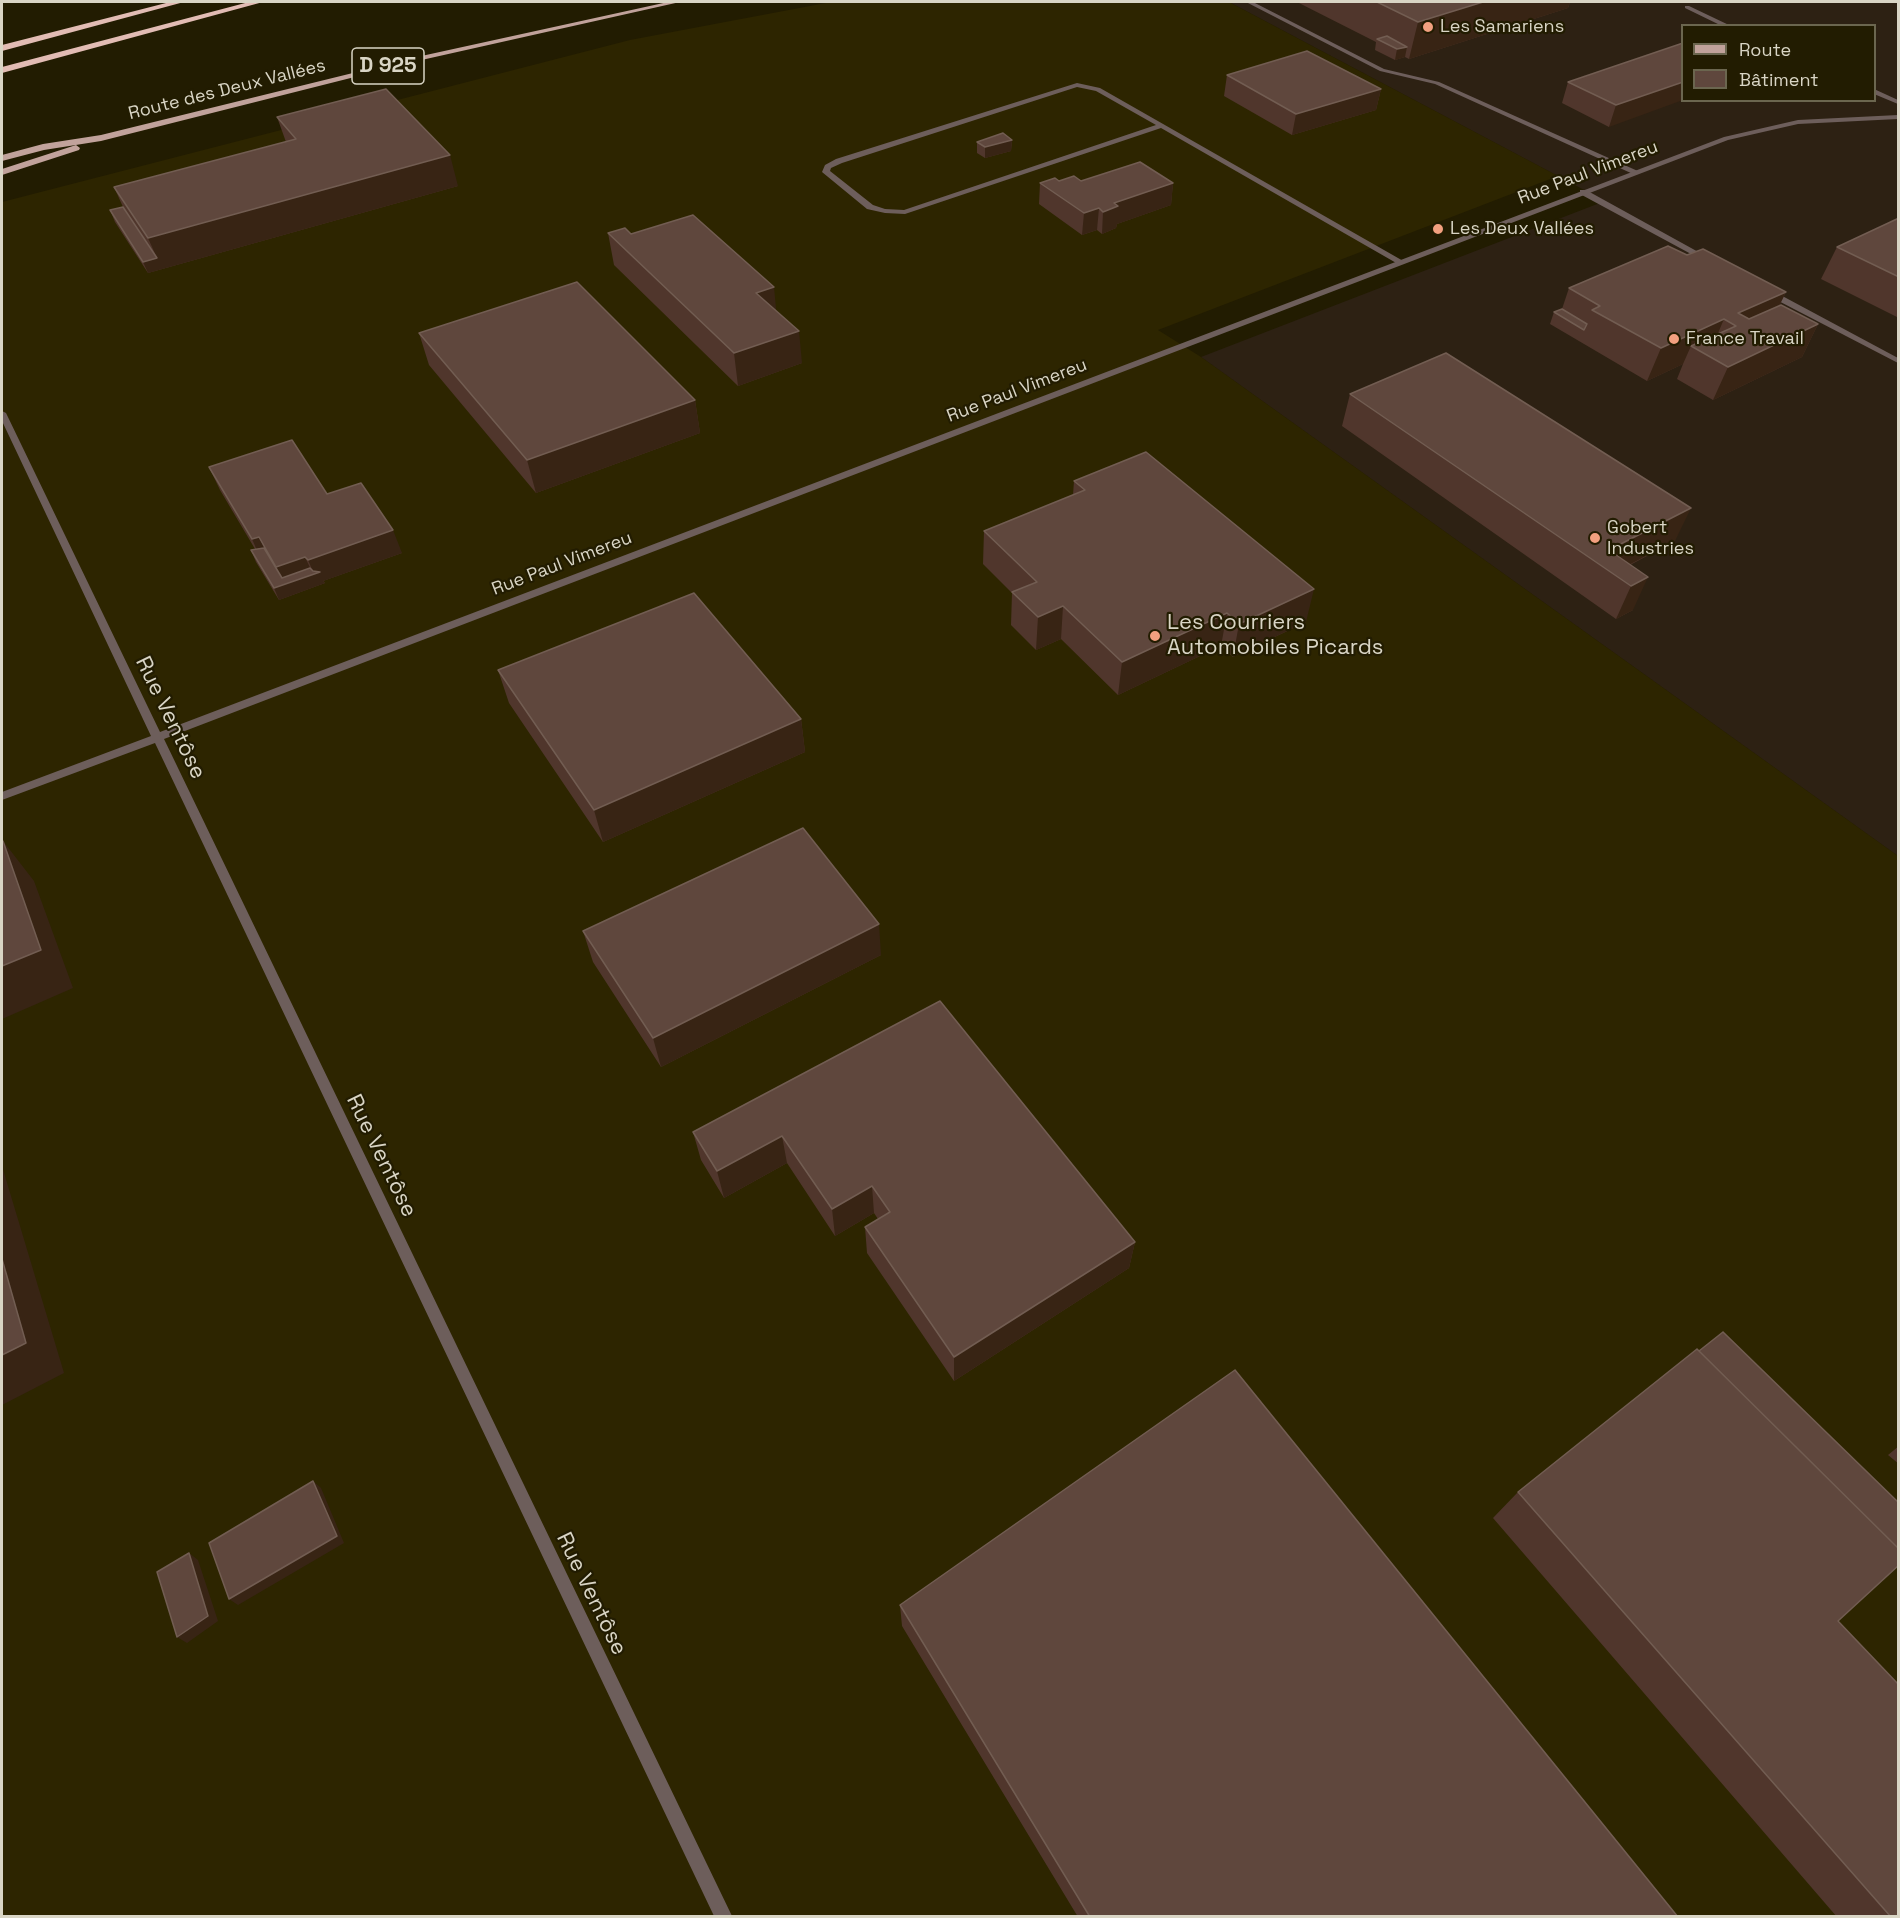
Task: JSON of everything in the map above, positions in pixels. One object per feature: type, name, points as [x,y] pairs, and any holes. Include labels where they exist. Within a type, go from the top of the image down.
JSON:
[{"type":"highway","points":[[2,48],[179,2]]},
{"type":"highway","points":[[2,70],[258,2]]},
{"type":"main road","name":"Route des Deux Vallées","points":[[2,158],[44,147],[101,138],[426,57],[676,2]]},
{"type":"main road","name":"Route des Deux Vallées","points":[[2,172],[51,158],[101,138]]},
{"type":"street","points":[[1249,2],[1382,70],[1437,83],[1636,172]]},
{"type":"street","points":[[1687,7],[1724,24]]},
{"type":"street","points":[[1160,126],[905,212],[885,211],[870,207],[826,172],[828,167],[839,161],[1077,85],[1098,89],[1401,262]]},
{"type":"street","points":[[1876,91],[1899,102]]},
{"type":"street","name":"Rue Paul Vimereu","points":[[2,796],[1726,138],[1762,128],[1798,122],[1899,117]]},
{"type":"street","points":[[1583,192],[1720,266]]},
{"type":"street","points":[[1762,288],[1899,362]]},
{"type":"street","name":"Rue Ventôse","points":[[2,413],[723,1917]]},
{"type":"shaded area","points":[[831,2],[1229,2],[1558,176],[1158,330],[1201,357],[1898,856],[1898,1916],[2,1916],[2,202],[630,40]]},
{"type":"shaded area","points":[[1229,2],[1898,2],[1898,856],[1201,357],[1605,201]]},
{"type":"building","points":[[1377,2],[1483,2],[1418,22]]},
{"type":"building","points":[[1387,36],[1407,47],[1397,49],[1377,39]]},
{"type":"building","points":[[1681,44],[1681,83],[1616,105],[1568,82]]},
{"type":"building","points":[[1307,51],[1381,89],[1296,114],[1227,75]]},
{"type":"building","points":[[386,89],[450,155],[148,238],[114,187],[296,139],[277,117]]},
{"type":"building","points":[[1003,133],[1012,140],[985,147],[977,142]]},
{"type":"building","points":[[1140,162],[1173,183],[1114,203],[1118,206],[1103,212],[1099,208],[1084,213],[1040,183],[1055,178],[1059,181],[1074,176],[1081,181]]},
{"type":"building","points":[[123,207],[157,258],[143,262],[110,210]]},
{"type":"building","points":[[693,215],[774,287],[756,293],[799,331],[734,353],[608,233],[625,228],[631,234]]},
{"type":"building","points":[[1899,218],[1899,277],[1837,247]]},
{"type":"building","points":[[1668,246],[1687,255],[1703,249],[1786,292],[1738,313],[1749,319],[1781,305],[1818,324],[1728,367],[1691,346],[1736,326],[1724,319],[1661,348],[1592,310],[1600,306],[1569,288]]},
{"type":"building","points":[[577,282],[695,400],[527,460],[419,333]]},
{"type":"building","points":[[1562,309],[1587,324],[1584,330],[1554,312]]},
{"type":"building","points":[[1446,353],[1691,508],[1609,550],[1648,577],[1631,586],[1350,394]]},
{"type":"building","points":[[292,440],[327,494],[361,483],[393,530],[308,560],[305,557],[276,567],[259,537],[252,539],[209,467]]},
{"type":"building","points":[[1146,452],[1314,589],[1239,624],[1227,613],[1122,662],[1063,606],[1038,617],[1012,592],[1037,582],[984,531],[1085,490],[1074,481]]},
{"type":"building","points":[[264,548],[282,578],[310,568],[320,572],[274,588],[251,550]]},
{"type":"building","points":[[694,593],[801,719],[594,810],[498,670]]},
{"type":"building","points":[[803,828],[879,924],[653,1038],[583,931]]},
{"type":"building","points":[[2,841],[41,950],[2,966]]},
{"type":"building","points":[[940,1001],[1135,1242],[954,1357],[865,1227],[890,1212],[872,1186],[832,1209],[782,1136],[717,1171],[693,1132]]},
{"type":"building","points":[[2,1259],[26,1343],[2,1355]]},
{"type":"building","points":[[1723,1332],[1899,1503],[1899,1549],[1699,1351]]},
{"type":"building","points":[[1697,1349],[1899,1549],[1899,1565],[1838,1621],[1899,1685],[1899,1917],[1891,1917],[1518,1492]]},
{"type":"building","points":[[1235,1370],[1678,1917],[1090,1917],[900,1605]]},
{"type":"building","points":[[313,1481],[337,1536],[229,1599],[209,1543]]},
{"type":"building","points":[[189,1553],[208,1616],[177,1637],[157,1572]]},
{"type":"place","name":"Les Samariens","points":[[1428,27]]},
{"type":"place","name":"Les Deux Vallées","points":[[1438,229]]},
{"type":"place","name":"France Travail","points":[[1674,339]]},
{"type":"place","name":"Gobert Industries","points":[[1595,538]]},
{"type":"place","name":"Les Courriers Automobiles Picards","points":[[1155,636]]}]
